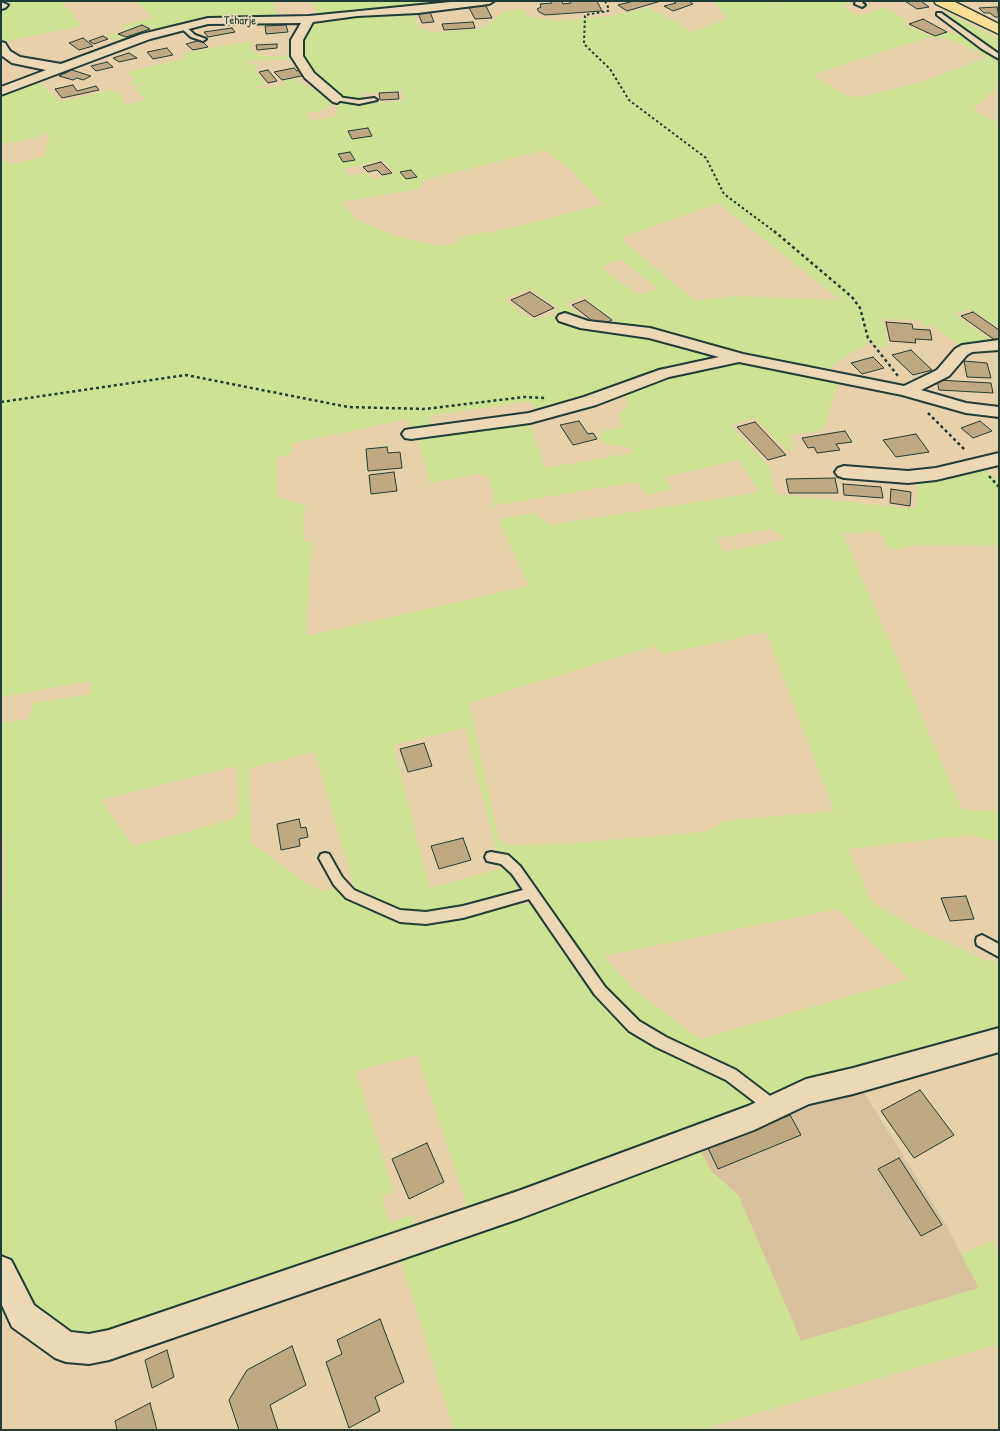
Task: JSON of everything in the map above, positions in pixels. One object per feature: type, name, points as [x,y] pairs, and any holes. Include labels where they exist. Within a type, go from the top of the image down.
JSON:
[{"type":"main road","points":[[940,7],[999,30]]},
{"type":"street","name":"Teharje","points":[[1,92],[146,36],[208,20],[273,21],[309,19],[357,13],[418,10],[489,1]]},
{"type":"street","points":[[309,19],[297,40],[298,60],[309,75],[337,98]]},
{"type":"street","points":[[1,45],[16,60],[42,66],[64,68]]},
{"type":"street","points":[[565,318],[586,325],[650,334],[741,358],[906,391],[944,403],[999,412]]},
{"type":"street","points":[[906,391],[943,373],[961,352],[968,348],[999,345]]},
{"type":"street","points":[[411,434],[530,418],[590,401],[665,373],[741,358]]},
{"type":"street","points":[[844,472],[908,477],[936,474],[999,459]]},
{"type":"street","points":[[1,1270],[23,1316],[66,1347],[89,1349],[109,1345],[521,1204],[754,1117],[806,1092],[853,1081],[999,1040]]},
{"type":"lane","points":[[940,7],[999,57]]},
{"type":"lane","points":[[182,26],[193,36],[203,39]]},
{"type":"lane","points":[[337,98],[358,102],[374,100]]},
{"type":"lane","points":[[491,857],[504,859],[516,870],[600,991],[634,1026],[661,1042],[731,1075],[773,1107]]},
{"type":"lane","points":[[325,858],[338,881],[350,894],[400,916],[426,918],[463,912],[530,892]]},
{"type":"lane","points":[[982,942],[999,951]]},
{"type":"path","points":[[605,1],[609,9],[608,11],[586,15],[584,44],[610,69],[629,100],[706,158],[724,194],[768,226],[852,297],[860,308],[868,338],[899,378],[906,391],[979,464],[999,487]]},
{"type":"path","points":[[1,402],[186,375],[348,407],[425,410],[524,397],[552,398]]},
{"type":"shaded area","points":[[852,1073],[945,1223],[979,1288],[801,1341],[738,1195],[712,1172],[698,1147]]},
{"type":"green space","points":[[9,1],[68,1],[64,4],[64,9],[68,8],[82,26],[2,42],[1,9]]},
{"type":"green space","points":[[136,1],[273,1],[278,19],[219,18],[199,20],[124,41],[118,38],[112,40],[106,36],[117,34],[125,38],[153,28],[142,24],[126,30],[121,25],[153,18]]},
{"type":"green space","points":[[311,1],[469,1],[319,16]]},
{"type":"green space","points":[[714,1],[768,1],[773,4],[783,1],[850,1],[852,2],[841,6],[859,16],[884,7],[908,21],[903,23],[931,37],[953,32],[956,35],[962,34],[999,59],[999,85],[973,110],[999,123],[999,328],[970,309],[955,314],[995,343],[963,347],[932,326],[922,326],[920,320],[883,319],[888,345],[879,348],[871,339],[867,340],[868,344],[852,352],[830,368],[817,372],[621,326],[583,296],[566,304],[593,325],[569,318],[554,311],[559,308],[530,289],[503,299],[531,319],[553,315],[572,322],[621,331],[718,354],[717,359],[542,412],[529,401],[429,416],[433,428],[413,431],[408,419],[293,443],[292,454],[276,458],[277,497],[305,505],[304,542],[313,542],[306,636],[529,586],[498,519],[534,513],[550,525],[759,492],[739,460],[664,477],[672,489],[647,495],[637,482],[491,506],[494,496],[488,476],[479,474],[430,483],[417,437],[528,420],[544,468],[633,453],[632,448],[604,444],[600,439],[600,434],[605,430],[622,428],[619,414],[628,406],[624,390],[642,383],[718,365],[739,362],[755,363],[839,380],[823,430],[790,435],[794,449],[787,451],[755,418],[731,425],[770,468],[775,494],[916,509],[917,480],[982,466],[999,483],[999,546],[917,545],[892,550],[887,547],[883,536],[877,531],[843,534],[961,808],[999,811],[999,842],[969,835],[848,849],[872,902],[915,928],[983,959],[999,964],[999,1032],[773,1097],[733,1068],[661,1038],[616,1003],[520,867],[509,854],[496,850],[465,728],[393,745],[430,888],[506,867],[519,887],[517,894],[428,915],[402,913],[355,891],[315,752],[249,768],[250,842],[308,884],[321,891],[332,888],[372,912],[402,921],[529,904],[539,911],[599,999],[632,1031],[730,1080],[751,1095],[756,1104],[469,1212],[417,1055],[355,1071],[394,1192],[382,1196],[389,1222],[413,1215],[415,1231],[102,1337],[71,1338],[27,1305],[11,1268],[1,1252],[1,916],[5,893],[5,847],[1,827],[1,723],[29,719],[33,703],[90,694],[91,681],[1,697],[1,161],[14,164],[44,156],[50,133],[23,141],[1,144],[1,95],[41,83],[60,102],[111,90],[119,92],[126,105],[146,100],[134,88],[144,85],[132,86],[129,84],[135,80],[127,72],[186,58],[183,53],[252,41],[253,52],[270,57],[293,56],[294,59],[246,61],[244,63],[258,64],[254,69],[266,84],[255,87],[256,89],[286,85],[283,81],[295,78],[313,90],[323,88],[330,95],[330,107],[326,110],[306,113],[309,120],[323,119],[338,115],[336,102],[344,101],[359,104],[403,101],[403,90],[362,94],[364,100],[341,98],[312,74],[304,60],[300,43],[311,22],[354,15],[412,13],[420,28],[433,32],[479,29],[504,11],[525,9],[527,16],[558,21],[617,15],[648,7],[692,32],[726,19]],"holes":[[[926,38],[945,38],[977,51],[986,58],[919,83],[860,97],[848,96],[815,77],[815,74]],[[545,150],[570,169],[603,204],[515,227],[461,237],[461,241],[449,245],[433,245],[395,236],[357,220],[342,202],[420,189],[423,180]],[[383,160],[395,173],[373,179],[366,173],[351,176],[343,169]],[[718,203],[840,300],[734,296],[696,301],[623,241],[624,237]],[[620,259],[656,288],[638,295],[601,267]],[[772,529],[785,539],[724,552],[717,538]],[[766,632],[834,811],[723,821],[711,830],[692,833],[562,844],[505,845],[498,837],[469,703],[654,646],[663,654]],[[237,766],[239,811],[234,819],[133,846],[101,800]],[[838,909],[909,979],[700,1039],[632,988],[604,956]]]},
{"type":"green space","points":[[947,13],[999,39],[999,55],[943,14]]},
{"type":"green space","points":[[698,1147],[712,1172],[738,1195],[801,1341],[979,1288],[961,1254],[992,1241],[999,1253],[999,1344],[699,1430],[454,1430],[398,1252]]},
{"type":"building","points":[[551,1],[562,1],[563,4],[571,3],[570,1],[597,1],[602,11],[545,15],[539,12],[537,9],[541,7],[540,4],[552,3]]},
{"type":"building","points":[[634,1],[661,1],[627,11],[618,5]]},
{"type":"building","points":[[673,1],[689,1],[693,4],[673,11],[664,6],[676,3]]},
{"type":"building","points":[[905,1],[921,1],[929,7],[917,9]]},
{"type":"building","points":[[485,4],[492,18],[475,19],[468,6]]},
{"type":"building","points":[[997,7],[999,17],[995,17],[990,13],[984,13],[979,8]]},
{"type":"building","points":[[430,12],[434,22],[422,23],[418,13]]},
{"type":"building","points":[[923,19],[947,32],[935,36],[909,24]]},
{"type":"building","points":[[473,22],[475,28],[444,30],[442,24]]},
{"type":"building","points":[[142,25],[150,29],[126,37],[118,34]]},
{"type":"building","points":[[286,25],[288,32],[266,34],[265,26]]},
{"type":"building","points":[[232,28],[235,32],[208,37],[204,32]]},
{"type":"building","points":[[103,36],[108,39],[94,44],[89,41]]},
{"type":"building","points":[[83,38],[93,46],[79,50],[69,43]]},
{"type":"building","points":[[201,40],[208,47],[193,50],[186,44]]},
{"type":"building","points":[[277,44],[277,48],[257,50],[256,45]]},
{"type":"building","points":[[167,48],[173,55],[153,59],[147,52]]},
{"type":"building","points":[[129,53],[137,58],[119,62],[113,58]]},
{"type":"building","points":[[107,62],[113,67],[96,71],[91,66]]},
{"type":"building","points":[[294,68],[297,71],[301,70],[306,75],[282,80],[274,72]]},
{"type":"building","points":[[72,70],[91,76],[83,80],[77,78],[73,80],[59,76]]},
{"type":"building","points":[[268,70],[277,81],[268,83],[259,72]]},
{"type":"building","points":[[73,85],[77,91],[96,86],[99,90],[62,98],[55,89]]},
{"type":"building","points":[[398,92],[399,99],[380,100],[379,93]]},
{"type":"building","points":[[368,128],[372,136],[352,139],[348,131]]},
{"type":"building","points":[[350,152],[355,160],[343,162],[338,154]]},
{"type":"building","points":[[381,162],[392,173],[382,175],[377,170],[368,172],[363,167]]},
{"type":"building","points":[[411,170],[417,177],[406,179],[400,172]]},
{"type":"building","points":[[530,292],[554,308],[534,317],[511,300]]},
{"type":"building","points":[[585,300],[612,320],[599,326],[572,305]]},
{"type":"building","points":[[973,312],[999,330],[999,343],[961,316]]},
{"type":"building","points":[[886,322],[912,324],[913,329],[930,330],[932,340],[915,339],[916,343],[890,341]]},
{"type":"building","points":[[911,350],[932,370],[913,375],[892,355]]},
{"type":"building","points":[[873,357],[884,368],[862,374],[851,363]]},
{"type":"building","points":[[964,361],[987,363],[991,378],[967,377]]},
{"type":"building","points":[[937,380],[991,383],[993,393],[939,390]]},
{"type":"building","points":[[579,421],[588,434],[593,433],[597,439],[573,445],[560,425]]},
{"type":"building","points":[[980,421],[992,431],[973,438],[961,428]]},
{"type":"building","points":[[755,422],[786,455],[768,460],[737,427]]},
{"type":"building","points":[[845,431],[852,442],[836,444],[840,450],[817,453],[814,447],[808,448],[802,438]]},
{"type":"building","points":[[916,434],[929,452],[896,457],[883,440]]},
{"type":"building","points":[[387,447],[388,453],[400,452],[402,468],[368,471],[366,449]]},
{"type":"building","points":[[394,472],[397,491],[371,494],[369,475]]},
{"type":"building","points":[[835,478],[838,493],[789,493],[786,479]]},
{"type":"building","points":[[843,484],[881,487],[883,498],[844,495]]},
{"type":"building","points":[[891,489],[911,492],[910,506],[890,503]]},
{"type":"building","points":[[424,743],[432,766],[408,772],[400,749]]},
{"type":"building","points":[[299,819],[301,828],[306,827],[308,837],[299,839],[300,846],[281,850],[277,824]]},
{"type":"building","points":[[463,838],[471,860],[439,869],[431,846]]},
{"type":"building","points":[[966,896],[974,919],[950,921],[941,898]]},
{"type":"building","points":[[920,1090],[954,1135],[914,1158],[881,1111]]},
{"type":"building","points":[[790,1115],[801,1135],[718,1169],[708,1148]]},
{"type":"building","points":[[427,1143],[444,1182],[409,1199],[392,1159]]},
{"type":"building","points":[[899,1158],[942,1225],[921,1236],[878,1169]]},
{"type":"building","points":[[380,1319],[404,1382],[375,1397],[380,1411],[349,1428],[326,1362],[342,1354],[337,1340]]},
{"type":"building","points":[[292,1346],[306,1385],[270,1405],[278,1430],[239,1430],[229,1400],[247,1370]]},
{"type":"building","points":[[167,1350],[174,1377],[152,1388],[145,1360]]},
{"type":"building","points":[[150,1403],[157,1430],[117,1430],[115,1421]]}]
